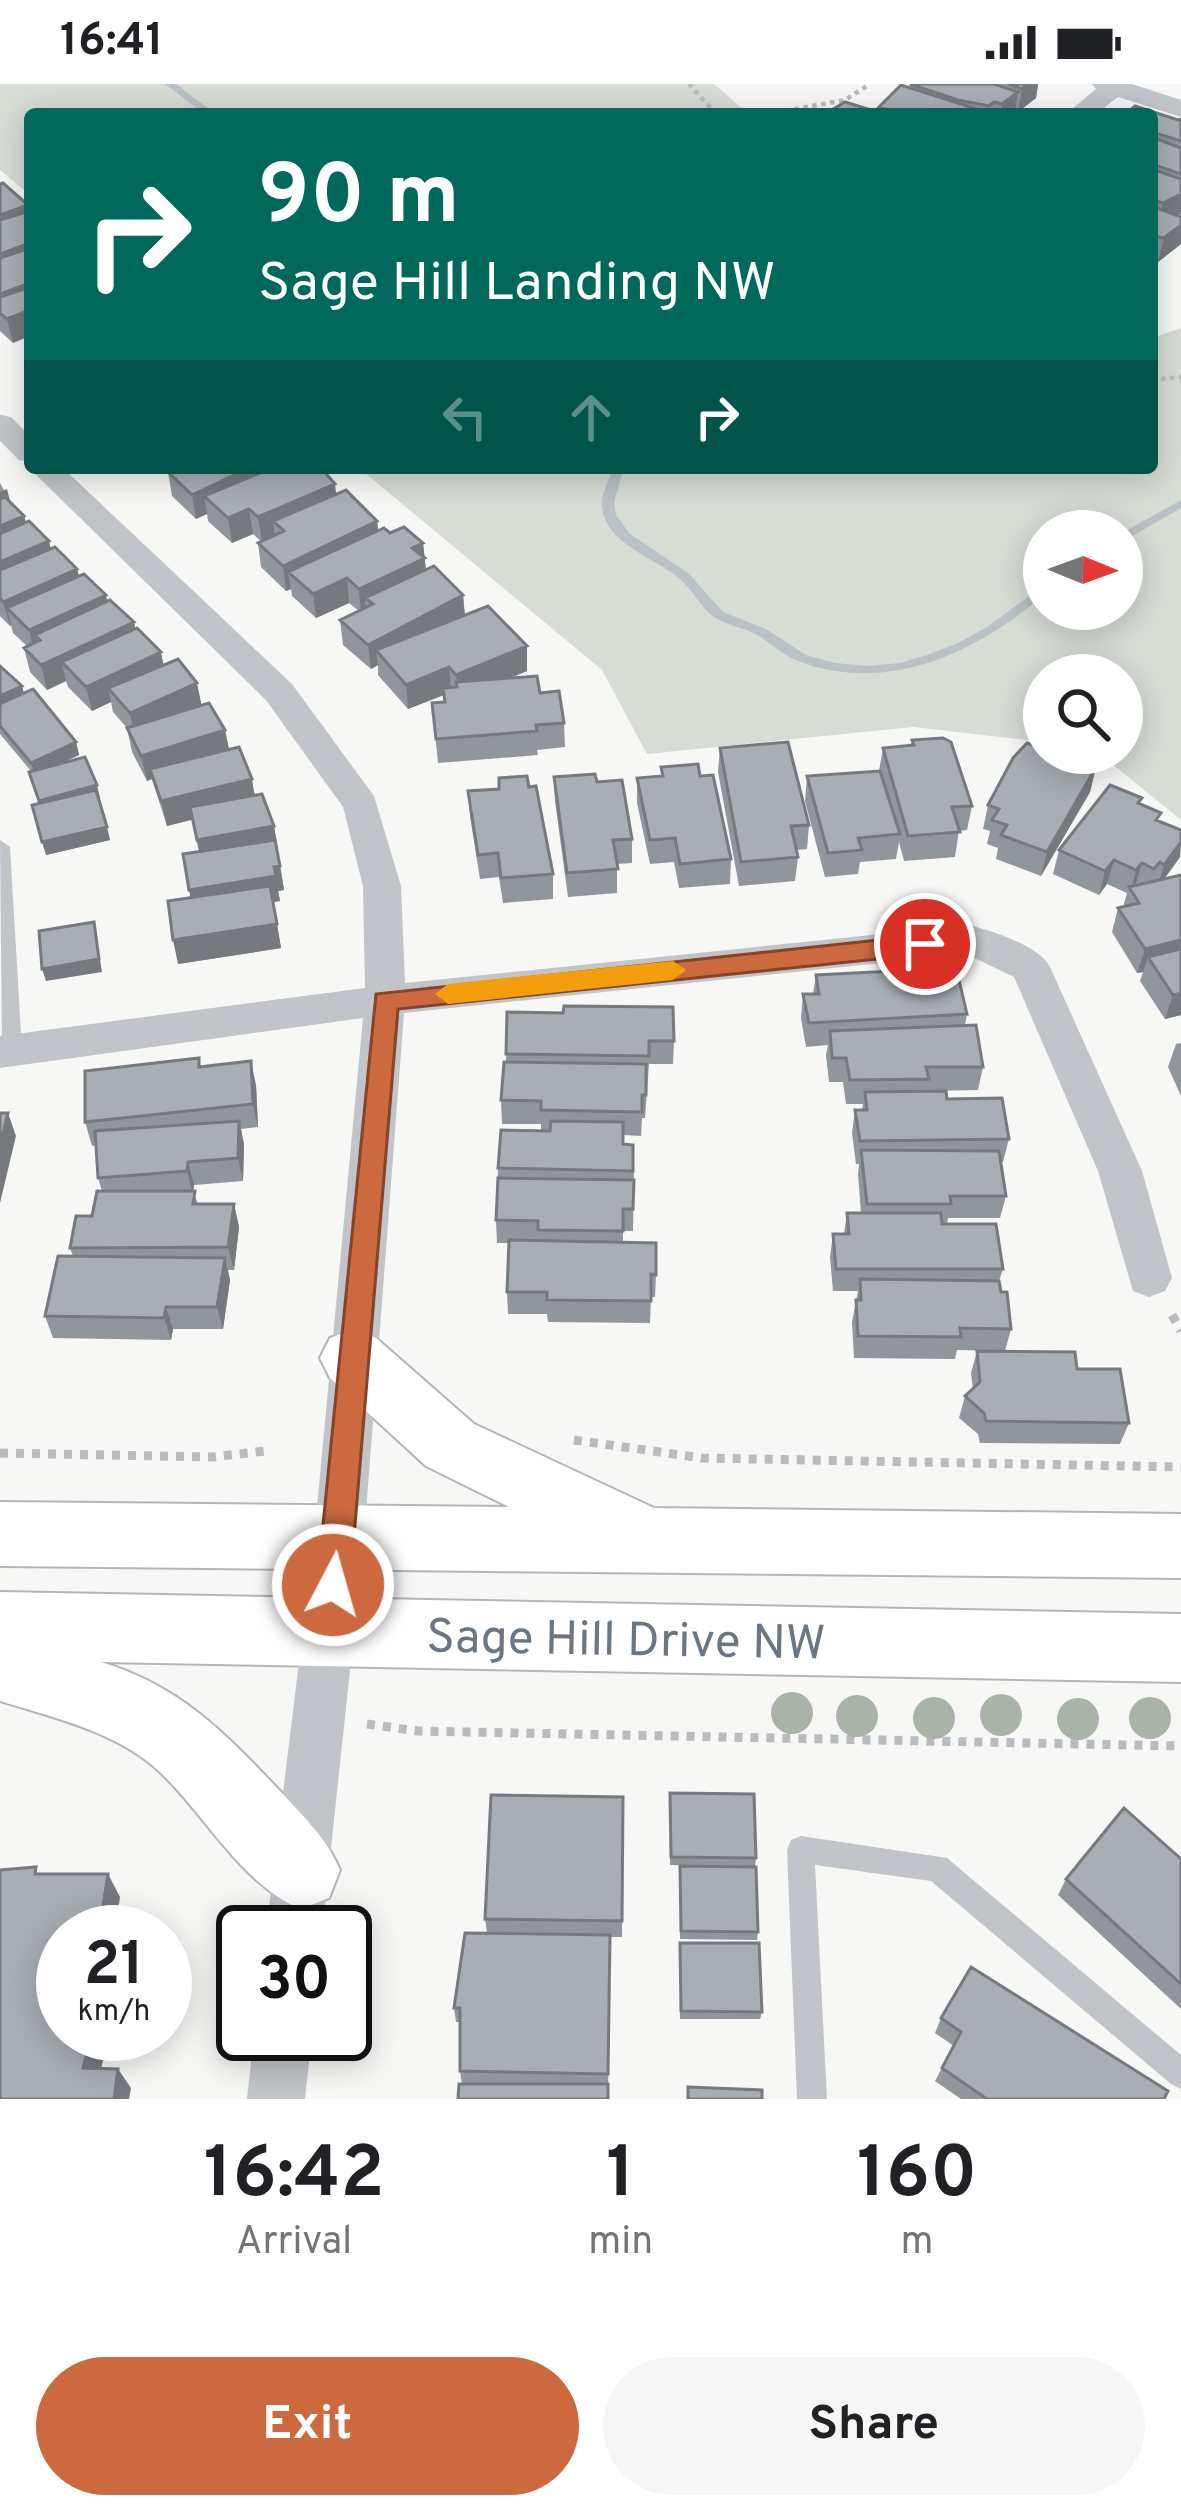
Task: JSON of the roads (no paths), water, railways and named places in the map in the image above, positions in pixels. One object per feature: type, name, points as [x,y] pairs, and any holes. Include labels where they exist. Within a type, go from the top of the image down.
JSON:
[{"type":"street","points":[[1085,108],[1113,85],[1181,109]]},
{"type":"street","points":[[0,424],[24,447]]},
{"type":"street","points":[[52,474],[279,692],[361,805],[382,886],[386,1000],[338,1539],[298,1901]]},
{"type":"street","points":[[6,1051],[386,1000],[970,940],[1030,967],[1120,1172],[1150,1278]]},
{"type":"street","points":[[353,1358],[450,1445],[645,1539]]},
{"type":"street","points":[[0,1534],[1181,1546]]},
{"type":"street","name":"Sage Hill Drive NW","points":[[0,1626],[1181,1648]]},
{"type":"street","points":[[0,1666],[119,1703],[185,1744],[298,1901]]},
{"type":"street","points":[[276,2099],[280,2061]]},
{"type":"lane","points":[[0,847],[6,1051]]},
{"type":"lane","points":[[812,2099],[802,1850],[937,1868],[1181,2074]]},
{"type":"waterway","points":[[170,84],[202,108]]},
{"type":"waterway","points":[[617,474],[608,502],[616,527],[626,537],[684,576],[718,614],[762,632],[802,658],[835,667],[900,667],[962,646],[1023,606]]},
{"type":"waterway","points":[[1143,526],[1181,503]]}]
